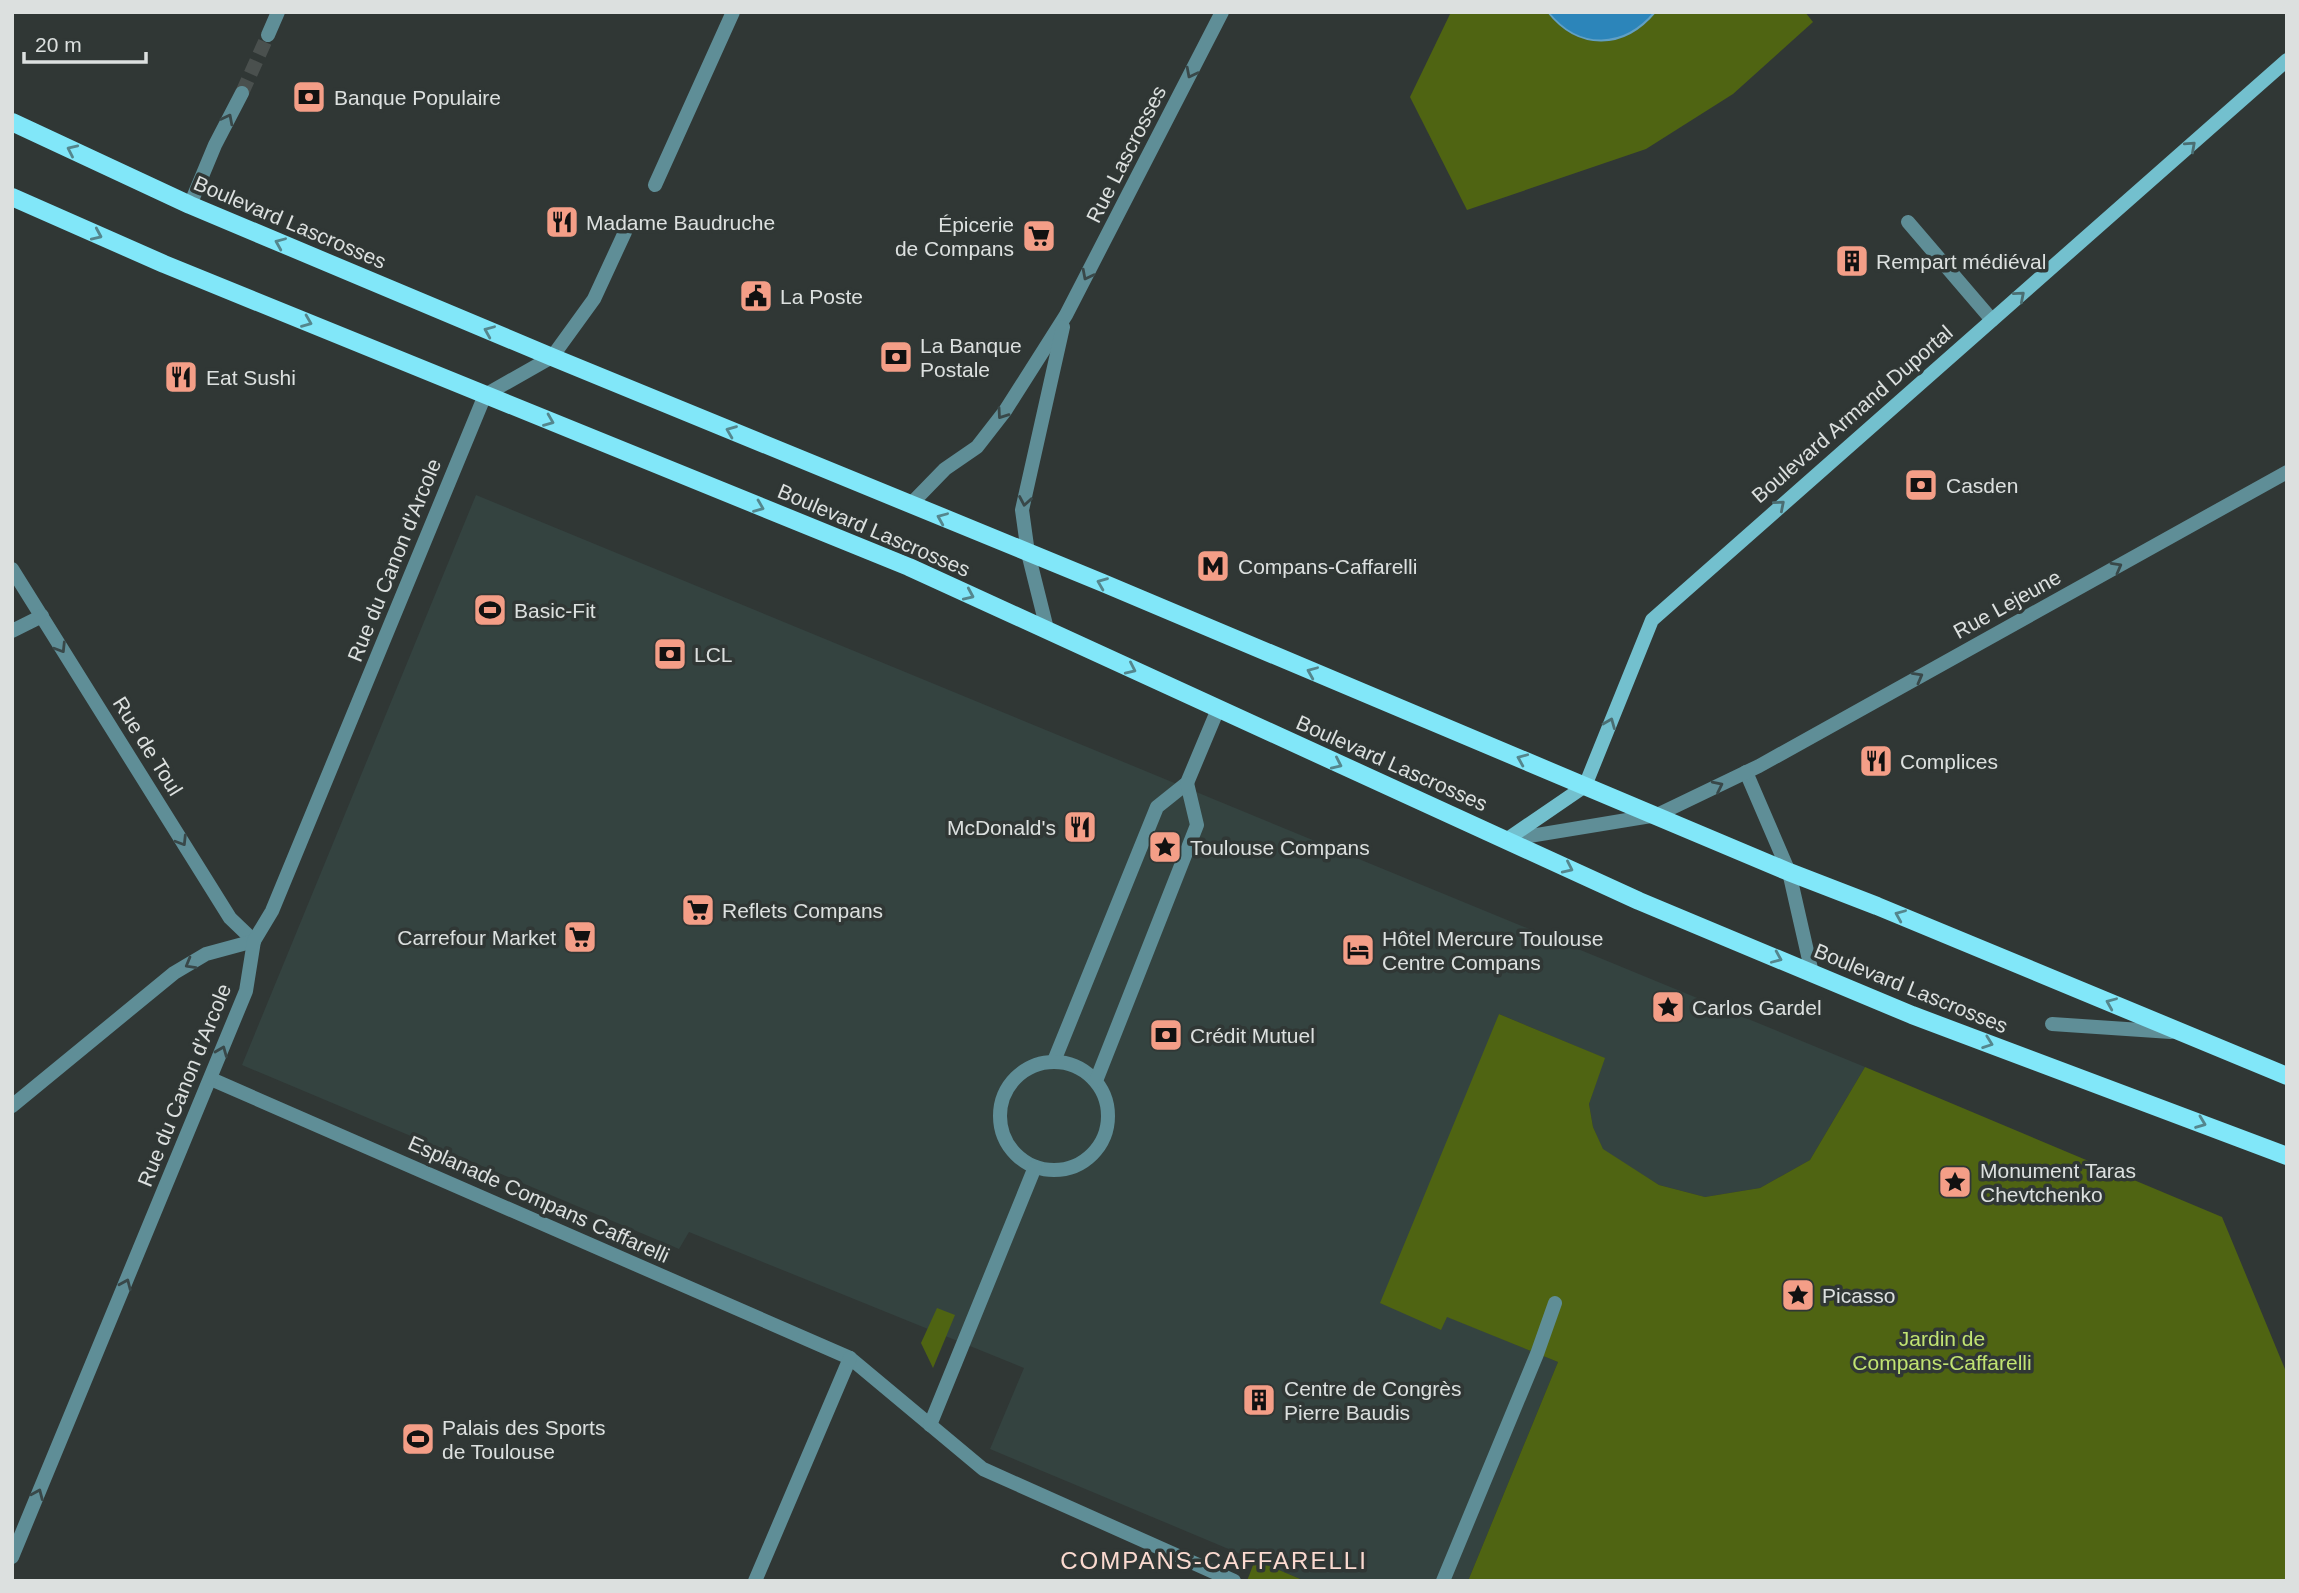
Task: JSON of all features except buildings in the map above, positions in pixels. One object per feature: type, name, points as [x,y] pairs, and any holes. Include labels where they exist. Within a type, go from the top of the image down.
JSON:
[{"type":"main road","name":"Boulevard Lascrosses","points":[[12,122],[190,205],[552,357],[1789,872],[2287,1076]]},
{"type":"main road","name":"Boulevard Lascrosses","points":[[12,197],[164,264],[909,567],[1639,901],[1912,1015],[2287,1156]]},
{"type":"street","points":[[268,35],[278,12]]},
{"type":"street","points":[[654,185],[733,12]]},
{"type":"street","name":"Rue Lascrosses","points":[[910,505],[945,469],[977,447],[1005,411],[1066,315],[1222,12]]},
{"type":"street","name":"Boulevard Armand Duportal","points":[[1585,786],[1652,620],[2287,60]]},
{"type":"street","points":[[190,205],[215,145],[242,93]]},
{"type":"street","points":[[1908,222],[1992,320]]},
{"type":"street","points":[[485,395],[552,357],[594,299],[625,232]]},
{"type":"street","name":"Rue Lascrosses","points":[[1047,629],[1028,553],[1022,510],[1066,315]]},
{"type":"street","name":"Rue du Canon d'Arcole","points":[[12,1557],[246,991],[254,941],[277,898],[485,395]]},
{"type":"street","name":"Rue Lejeune","points":[[1506,840],[1657,816],[1746,772],[2287,472]]},
{"type":"street","name":"Rue de Toul","points":[[12,569],[230,918],[254,941]]},
{"type":"street","points":[[12,631],[42,617]]},
{"type":"street","points":[[1054,1061],[1157,807],[1187,783],[1218,709]]},
{"type":"street","points":[[1746,772],[1789,872],[1812,973]]},
{"type":"street","points":[[1096,1081],[1197,825],[1187,783]]},
{"type":"street","points":[[1506,840],[1585,786]]},
{"type":"street","points":[[12,1106],[174,973],[206,954],[254,941]]},
{"type":"street","points":[[2052,1024],[2183,1032]]},
{"type":"street","points":[[1054,1061],[1077,1067],[1096,1081],[1106,1102],[1107,1126],[1098,1147],[1080,1164],[1058,1170],[1035,1167],[1018,1157],[1006,1142],[1000,1125],[1000,1106],[1007,1088],[1019,1074],[1035,1065],[1054,1061]]},
{"type":"street","name":"Esplanade Compans Caffarelli","points":[[211,1079],[850,1358],[983,1469],[1234,1581]]},
{"type":"street","points":[[930,1424],[1035,1167]]},
{"type":"street","points":[[1443,1581],[1538,1354],[1556,1303]]},
{"type":"street","points":[[755,1581],[850,1358]]},
{"type":"shaded area","points":[[476,495],[1865,1067],[1810,1160],[1760,1188],[1705,1197],[1659,1185],[1603,1150],[1593,1127],[1589,1104],[1604,1058],[1499,1014],[1440,1330],[1446,1316],[1558,1362],[1468,1581],[1305,1581],[990,1449],[1024,1368],[689,1232],[679,1249],[242,1065]]},
{"type":"green space","points":[[1451,12],[1805,12],[1813,22],[1733,94],[1646,149],[1467,210],[1410,97]]},
{"type":"green space","name":"Jardin de Compans-Caffarelli","points":[[1499,1014],[1605,1058],[1589,1104],[1593,1127],[1603,1149],[1659,1185],[1705,1197],[1760,1188],[1810,1160],[1865,1067],[2222,1217],[2287,1374],[2287,1581],[1468,1581],[1558,1362],[1447,1317],[1441,1330],[1380,1303]]},
{"type":"green space","points":[[937,1308],[955,1315],[933,1368],[921,1343]]},
{"type":"green space","points":[[1255,1560],[1305,1581],[1247,1581]]},
{"type":"water","points":[[1548,12],[1655,12],[1630,33],[1616,39],[1602,40],[1573,34]]},
{"type":"tunnel","points":[[242,93],[268,35]]},
{"type":"place","name":"Banque Populaire","points":[[309,97]]},
{"type":"place","name":"Madame Baudruche","points":[[562,222]]},
{"type":"place","name":"Épicerie de Compans","points":[[1039,236]]},
{"type":"place","name":"Rempart médiéval","points":[[1852,261]]},
{"type":"place","name":"La Poste","points":[[756,296]]},
{"type":"place","name":"La Banque Postale","points":[[896,357]]},
{"type":"place","name":"Eat Sushi","points":[[181,377]]},
{"type":"place","name":"Casden","points":[[1921,485]]},
{"type":"place","name":"Compans-Caffarelli","points":[[1213,566]]},
{"type":"place","name":"Basic-Fit","points":[[490,610]]},
{"type":"place","name":"LCL","points":[[670,654]]},
{"type":"place","name":"Complices","points":[[1876,761]]},
{"type":"place","name":"McDonald's","points":[[1080,827]]},
{"type":"place","name":"Toulouse Compans","points":[[1165,847]]},
{"type":"place","name":"Reflets Compans","points":[[698,910]]},
{"type":"place","name":"Carrefour Market","points":[[580,937]]},
{"type":"place","name":"Hôtel Mercure Toulouse Centre Compans","points":[[1358,950]]},
{"type":"place","name":"Carlos Gardel","points":[[1668,1007]]},
{"type":"place","name":"Crédit Mutuel","points":[[1166,1035]]},
{"type":"place","name":"Monument Taras Chevtchenko","points":[[1955,1182]]},
{"type":"place","name":"Picasso","points":[[1798,1295]]},
{"type":"place","name":"Centre de Congrès Pierre Baudis","points":[[1259,1400]]},
{"type":"place","name":"Palais des Sports de Toulouse","points":[[418,1439]]},
{"type":"district","name":"COMPANS-CAFFARELLI","points":[[1214,1560]]}]
